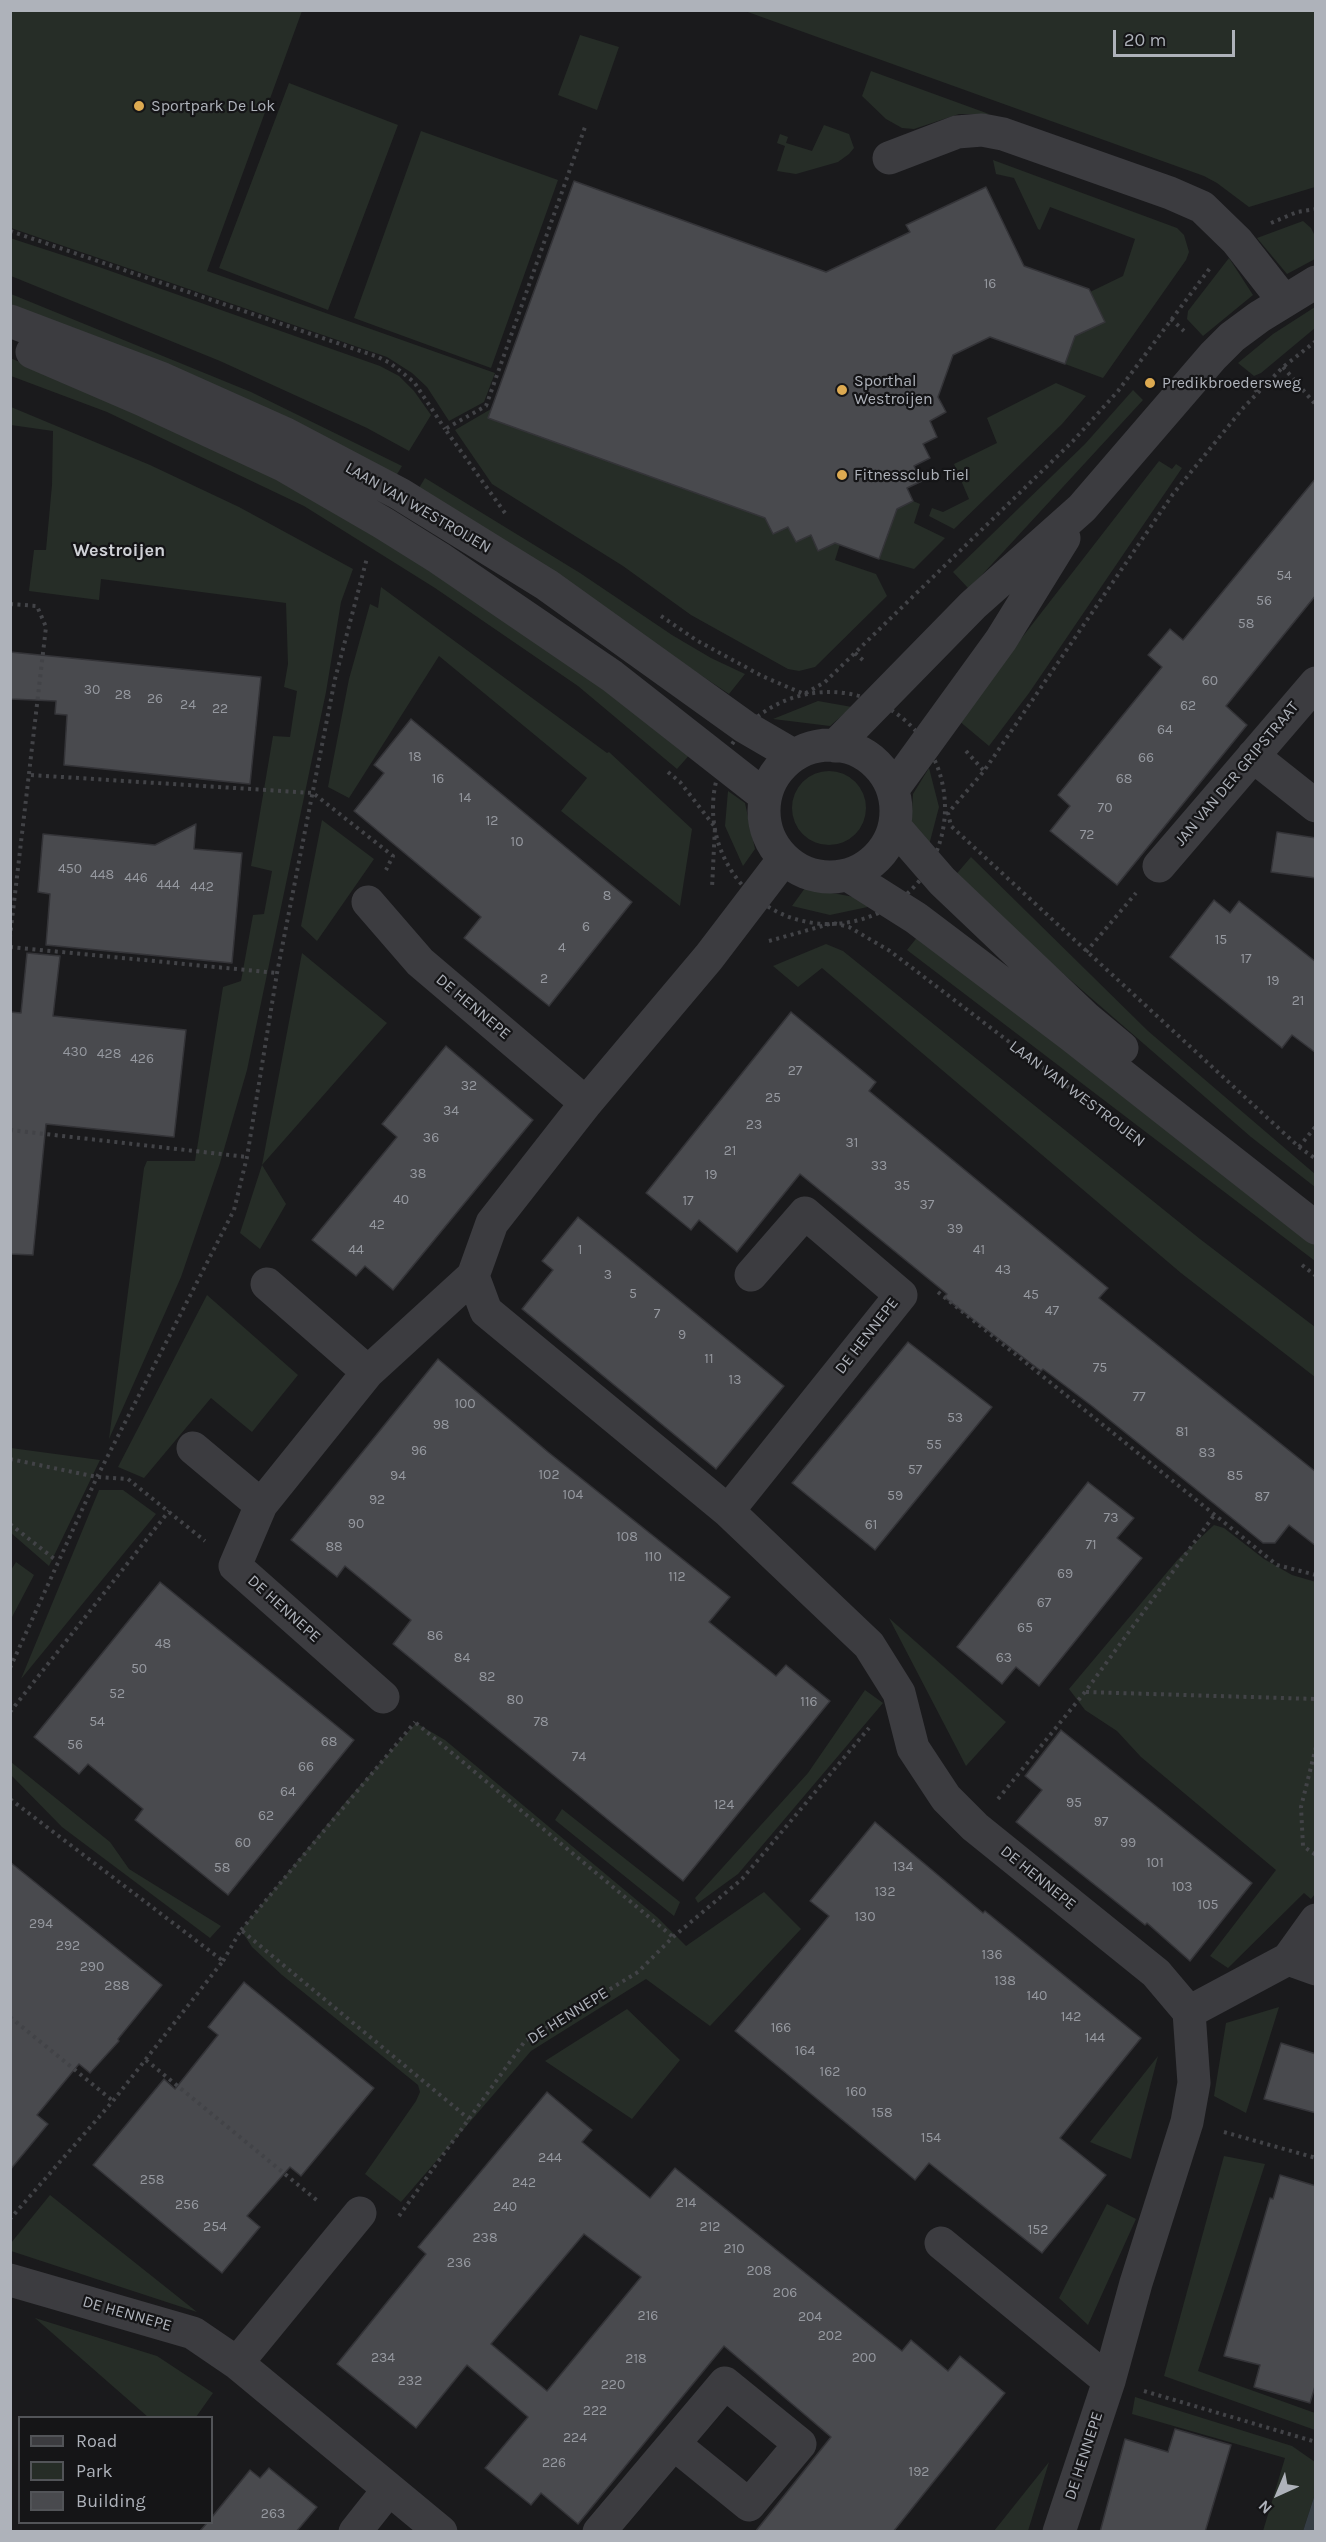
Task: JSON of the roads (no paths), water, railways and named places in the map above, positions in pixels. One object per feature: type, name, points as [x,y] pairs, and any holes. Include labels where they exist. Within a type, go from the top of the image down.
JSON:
[{"type":"street","points":[[890,158],[957,132],[982,130],[1003,134],[1170,194],[1202,207],[1237,241],[1284,301]]},
{"type":"street","points":[[835,746],[973,605],[1082,508],[1232,337],[1316,282]]},
{"type":"street","name":"LAAN VAN WESTROIJEN","points":[[10,321],[163,379],[286,434],[400,494],[547,585],[746,727],[793,755]]},
{"type":"street","name":"LAAN VAN WESTROIJEN","points":[[10,344],[141,399],[283,465],[383,523],[439,558],[612,676],[765,796]]},
{"type":"street","points":[[893,789],[1001,640],[1082,508]]},
{"type":"street","name":"JAN VAN DER GRIPSTRAAT","points":[[1159,866],[1316,683]]},
{"type":"street","points":[[818,745],[835,746],[845,746],[869,757],[888,776],[897,801],[896,828],[884,852],[862,871],[835,879],[807,874],[783,860],[770,841],[764,819],[765,796],[773,776],[793,755],[818,745]]},
{"type":"street","points":[[1253,756],[1316,806]]},
{"type":"street","points":[[896,828],[942,881],[1086,1018],[1316,1203]]},
{"type":"street","name":"DE HENNEPE","points":[[383,1697],[235,1566],[261,1504],[368,1372],[473,1276],[492,1223],[586,1103],[710,957],[783,860]]},
{"type":"street","points":[[848,875],[916,918],[1316,1228]]},
{"type":"street","name":"DE HENNEPE","points":[[368,902],[420,962],[586,1103]]},
{"type":"street","name":"DE HENNEPE","points":[[728,1511],[901,1295],[805,1213],[751,1275]]},
{"type":"street","name":"DE HENNEPE","points":[[473,1276],[486,1311],[728,1511],[869,1645],[899,1693],[913,1748],[946,1798],[975,1827],[1156,1973],[1190,2012],[1194,2083],[1187,2122],[1059,2532]]},
{"type":"street","points":[[267,1284],[368,1372]]},
{"type":"street","points":[[193,1448],[261,1504]]},
{"type":"street","points":[[1190,2012],[1302,1964],[1316,1920]]},
{"type":"street","points":[[237,2363],[354,2220]]},
{"type":"street","points":[[941,2243],[1108,2381]]},
{"type":"street","name":"DE HENNEPE","points":[[10,2280],[193,2333],[237,2363],[441,2532]]},
{"type":"street","points":[[599,2532],[674,2444]]},
{"type":"street","points":[[355,2532],[389,2489]]},
{"type":"place","name":"Sportpark De Lok","points":[[139,106]]},
{"type":"place","name":"Predikbroedersweg","points":[[1150,383]]},
{"type":"place","name":"Sporthal Westroijen","points":[[842,390]]},
{"type":"place","name":"Fitnessclub Tiel","points":[[842,475]]},
{"type":"district","name":"Westroijen","points":[[119,551]]}]
